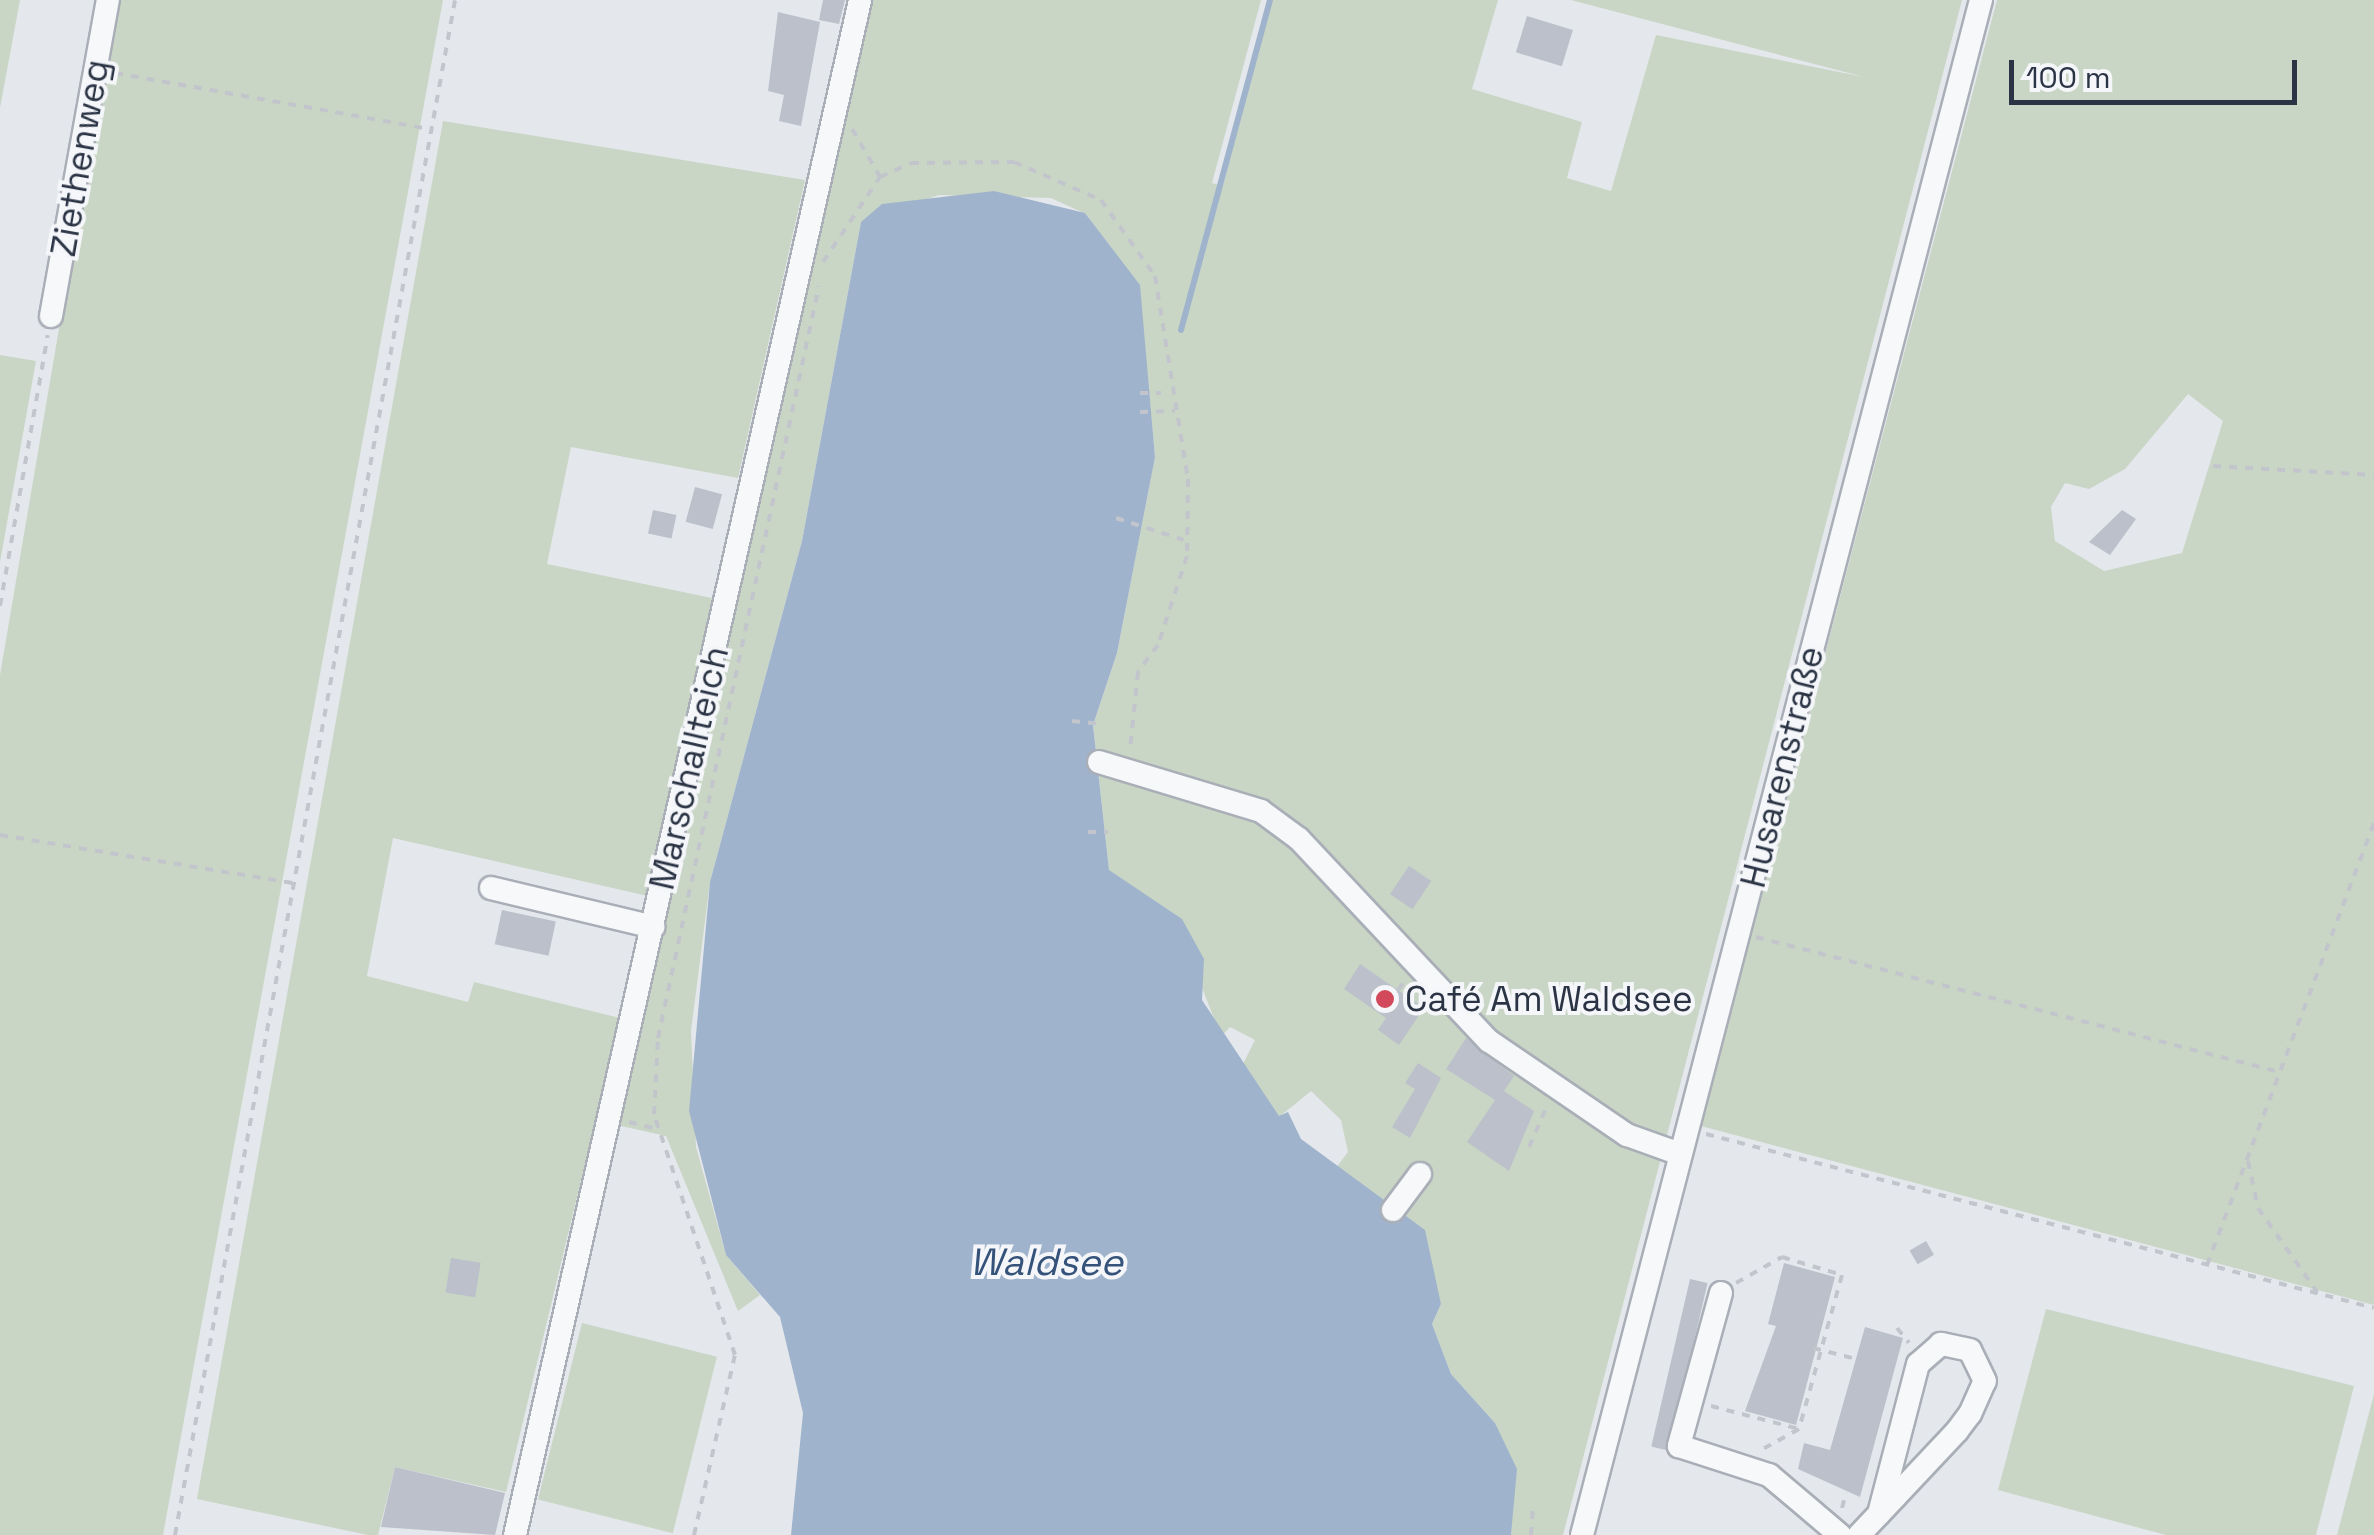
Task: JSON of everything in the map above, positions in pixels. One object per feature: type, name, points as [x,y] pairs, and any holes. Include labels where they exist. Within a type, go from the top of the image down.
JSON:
[{"type":"street","name":"Ziethenweg","points":[[52,316],[108,0]]},
{"type":"street","name":"Marschallteich","points":[[515,1535],[860,0]]},
{"type":"street","name":"Husarenstraße","points":[[1582,1535],[1981,0]]},
{"type":"street","points":[[1098,762],[1261,811],[1299,840],[1489,1041],[1626,1135],[1680,1154]]},
{"type":"street","points":[[491,888],[653,927]]},
{"type":"street","points":[[1392,1210],[1420,1174]]},
{"type":"street","points":[[1721,1293],[1679,1446],[1742,1466],[1792,1490],[1840,1535]]},
{"type":"street","points":[[1859,1535],[1879,1514],[1970,1414],[1984,1381],[1970,1350],[1941,1344],[1918,1364],[1879,1514]]},
{"type":"path","points":[[174,1535],[455,0]]},
{"type":"path","points":[[96,70],[430,128]]},
{"type":"path","points":[[838,104],[880,177]]},
{"type":"path","points":[[694,1535],[736,1355],[658,1129],[658,1038],[823,263],[880,177],[912,163],[1014,162],[1101,200],[1155,276],[1188,479],[1182,585],[1138,672],[1129,714],[1130,759],[1141,774]]},
{"type":"path","points":[[0,606],[52,316]]},
{"type":"path","points":[[1140,393],[1160,393]]},
{"type":"path","points":[[1140,412],[1176,410]]},
{"type":"path","points":[[2214,466],[2374,475]]},
{"type":"path","points":[[1116,518],[1184,540]]},
{"type":"path","points":[[1072,722],[1099,724]]},
{"type":"path","points":[[2207,1265],[2374,822]]},
{"type":"path","points":[[1088,832],[1108,832]]},
{"type":"path","points":[[0,835],[294,883]]},
{"type":"path","points":[[1739,932],[2279,1072]]},
{"type":"path","points":[[1529,1148],[1544,1115]]},
{"type":"path","points":[[610,1118],[658,1129]]},
{"type":"path","points":[[1711,1136],[2374,1308]]},
{"type":"path","points":[[2248,1157],[2258,1208],[2317,1292]]},
{"type":"path","points":[[1721,1293],[1782,1257],[1842,1275],[1798,1429],[1742,1466]]},
{"type":"path","points":[[1814,1348],[1856,1360]]},
{"type":"path","points":[[1692,1401],[1798,1429]]},
{"type":"path","points":[[1531,1535],[1534,1506]]},
{"type":"green space","points":[[0,0],[20,0],[0,108]]},
{"type":"green space","points":[[115,0],[443,0],[163,1535],[0,1535],[0,675]]},
{"type":"green space","points":[[867,0],[1261,0],[1212,183],[1223,186],[1270,0],[1498,0],[1472,89],[1582,122],[1567,178],[1611,191],[1656,35],[1864,77],[1571,0],[1962,0],[1563,1535],[1511,1535],[1514,1483],[1495,1423],[1451,1374],[1432,1324],[1441,1304],[1402,1212],[1336,1168],[1348,1152],[1341,1120],[1311,1091],[1279,1117],[1241,1068],[1255,1040],[1230,1027],[1221,1037],[1198,977],[1109,870],[1093,725],[1117,653],[1155,456],[1139,285],[1086,214],[1051,198],[939,195],[861,222],[802,541],[710,882],[691,1031],[696,1147],[726,1255],[760,1295],[738,1311],[666,1136],[617,1125]]},
{"type":"green space","points":[[1997,0],[2374,0],[2374,1305],[1701,1126]],"holes":[[[2188,394],[2223,421],[2182,553],[2104,571],[2055,541],[2051,507],[2065,483],[2089,489],[2125,469]]]},
{"type":"green space","points":[[443,121],[805,180],[738,478],[571,447],[547,564],[712,598],[648,896],[393,838],[367,976],[468,1002],[474,982],[620,1018],[506,1492],[395,1467],[378,1535],[368,1535],[197,1499]]},
{"type":"green space","points":[[0,355],[36,361],[0,562]]},
{"type":"green space","points":[[2046,1309],[2354,1386],[2316,1535],[2166,1535],[1998,1490]]},
{"type":"green space","points":[[582,1323],[717,1357],[673,1533],[538,1500]]},
{"type":"green space","points":[[2374,1394],[2374,1535],[2337,1535]]},
{"type":"water","name":"Waldsee","points":[[994,191],[1085,213],[1140,285],[1155,457],[1117,653],[1093,725],[1109,870],[1182,919],[1204,959],[1202,1000],[1279,1116],[1288,1112],[1301,1139],[1425,1230],[1441,1304],[1432,1324],[1451,1374],[1495,1423],[1517,1469],[1511,1535],[791,1535],[803,1413],[780,1317],[726,1255],[689,1111],[710,882],[802,541],[861,222],[882,204]]},
{"type":"building","points":[[823,0],[845,0],[839,24],[819,20]]},
{"type":"building","points":[[778,12],[820,22],[801,126],[779,121],[784,95],[768,91]]},
{"type":"building","points":[[1527,16],[1573,30],[1562,66],[1516,52]]},
{"type":"building","points":[[695,487],[722,494],[713,529],[686,522]]},
{"type":"building","points":[[653,510],[676,515],[671,538],[648,533]]},
{"type":"building","points":[[2122,510],[2136,519],[2110,555],[2089,542]]},
{"type":"building","points":[[1409,866],[1431,881],[1412,909],[1390,894]]},
{"type":"building","points":[[502,910],[556,921],[549,956],[495,944]]},
{"type":"building","name":"Café Am Waldsee","points":[[1360,964],[1424,1008],[1399,1045],[1378,1030],[1386,1018],[1344,989]]},
{"type":"building","points":[[1466,1038],[1514,1076],[1504,1091],[1534,1111],[1509,1171],[1467,1142],[1495,1100],[1446,1069]]},
{"type":"building","points":[[1418,1063],[1441,1078],[1410,1138],[1392,1127],[1415,1089],[1405,1083]]},
{"type":"building","points":[[1926,1241],[1934,1255],[1918,1264],[1910,1250]]},
{"type":"building","points":[[451,1258],[481,1263],[475,1297],[446,1293]]},
{"type":"building","points":[[1784,1263],[1835,1277],[1796,1425],[1745,1411],[1776,1326],[1768,1324]]},
{"type":"building","points":[[1690,1279],[1708,1283],[1669,1451],[1651,1447]]},
{"type":"building","points":[[1865,1327],[1903,1338],[1860,1497],[1798,1469],[1804,1443],[1830,1450]]},
{"type":"building","points":[[395,1467],[505,1493],[495,1535],[381,1527]]},
{"type":"waterway","points":[[1181,330],[1270,0]]},
{"type":"place","name":"Café Am Waldsee","points":[[1385,999]]}]
